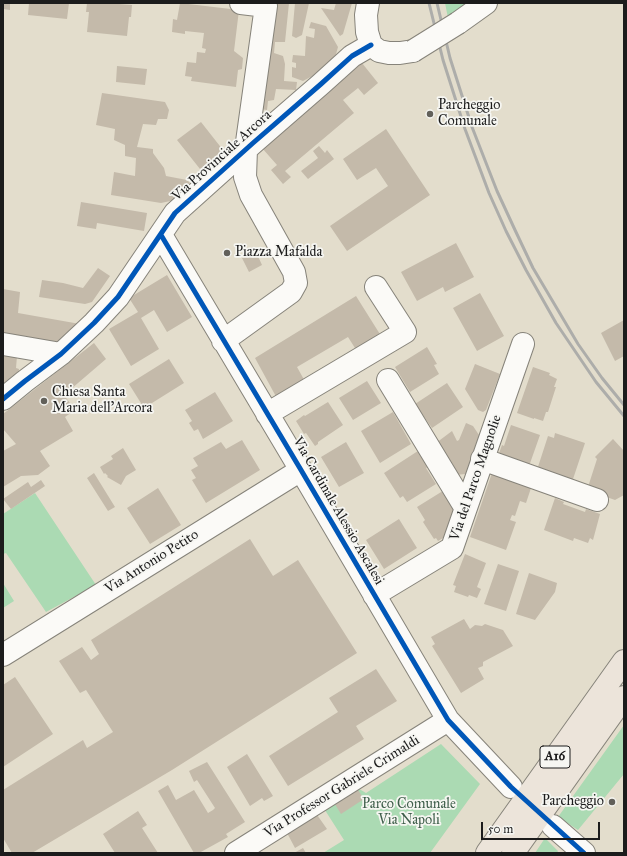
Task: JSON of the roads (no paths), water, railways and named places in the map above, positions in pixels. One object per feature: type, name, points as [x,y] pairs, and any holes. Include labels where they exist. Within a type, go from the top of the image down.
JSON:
[{"type":"highway","name":"A16","points":[[487,853],[624,661]]},
{"type":"highway","name":"A16","points":[[513,853],[624,697]]},
{"type":"street","points":[[223,341],[291,292],[296,283],[294,272],[251,195],[245,177],[246,149],[266,6],[241,3]]},
{"type":"street","points":[[368,3],[366,15],[367,32],[371,45],[379,51],[389,53],[413,51],[458,23],[486,3]]},
{"type":"street","name":"Via Provinciale Arcora","points":[[3,399],[25,380],[62,354],[94,323],[118,297],[175,214],[246,149],[352,56],[371,45]]},
{"type":"street","name":"Via Cardinale Alessio Ascalesi","points":[[161,235],[448,720],[511,787]]},
{"type":"street","points":[[267,414],[405,332],[376,286]]},
{"type":"street","points":[[3,344],[62,354]]},
{"type":"street","name":"Via del Parco Magnolie","points":[[374,595],[452,548],[523,344]]},
{"type":"street","points":[[388,380],[465,507]]},
{"type":"street","points":[[482,459],[597,500]]},
{"type":"street","name":"Via Antonio Petito","points":[[3,655],[301,470]]},
{"type":"street","name":"Via Professor Gabriele Crimaldi","points":[[236,853],[448,720]]},
{"type":"street","points":[[554,826],[582,852]]},
{"type":"railway","points":[[429,3],[443,60],[465,129],[489,193],[506,231],[556,323],[596,382],[624,416]]},
{"type":"railway","points":[[437,3],[450,58],[472,127],[497,191],[515,230],[533,268],[578,344],[602,378],[624,405]]},
{"type":"place","name":"Parcheggio Comunale","points":[[430,114]]},
{"type":"place","name":"Piazza Mafalda","points":[[227,253]]},
{"type":"place","name":"Chiesa Santa Maria dell'Arcora","points":[[44,401]]},
{"type":"place","name":"Parcheggio","points":[[612,802]]},
{"type":"park label","name":"Parco Comunale Via Napoli","points":[[409,814]]}]
